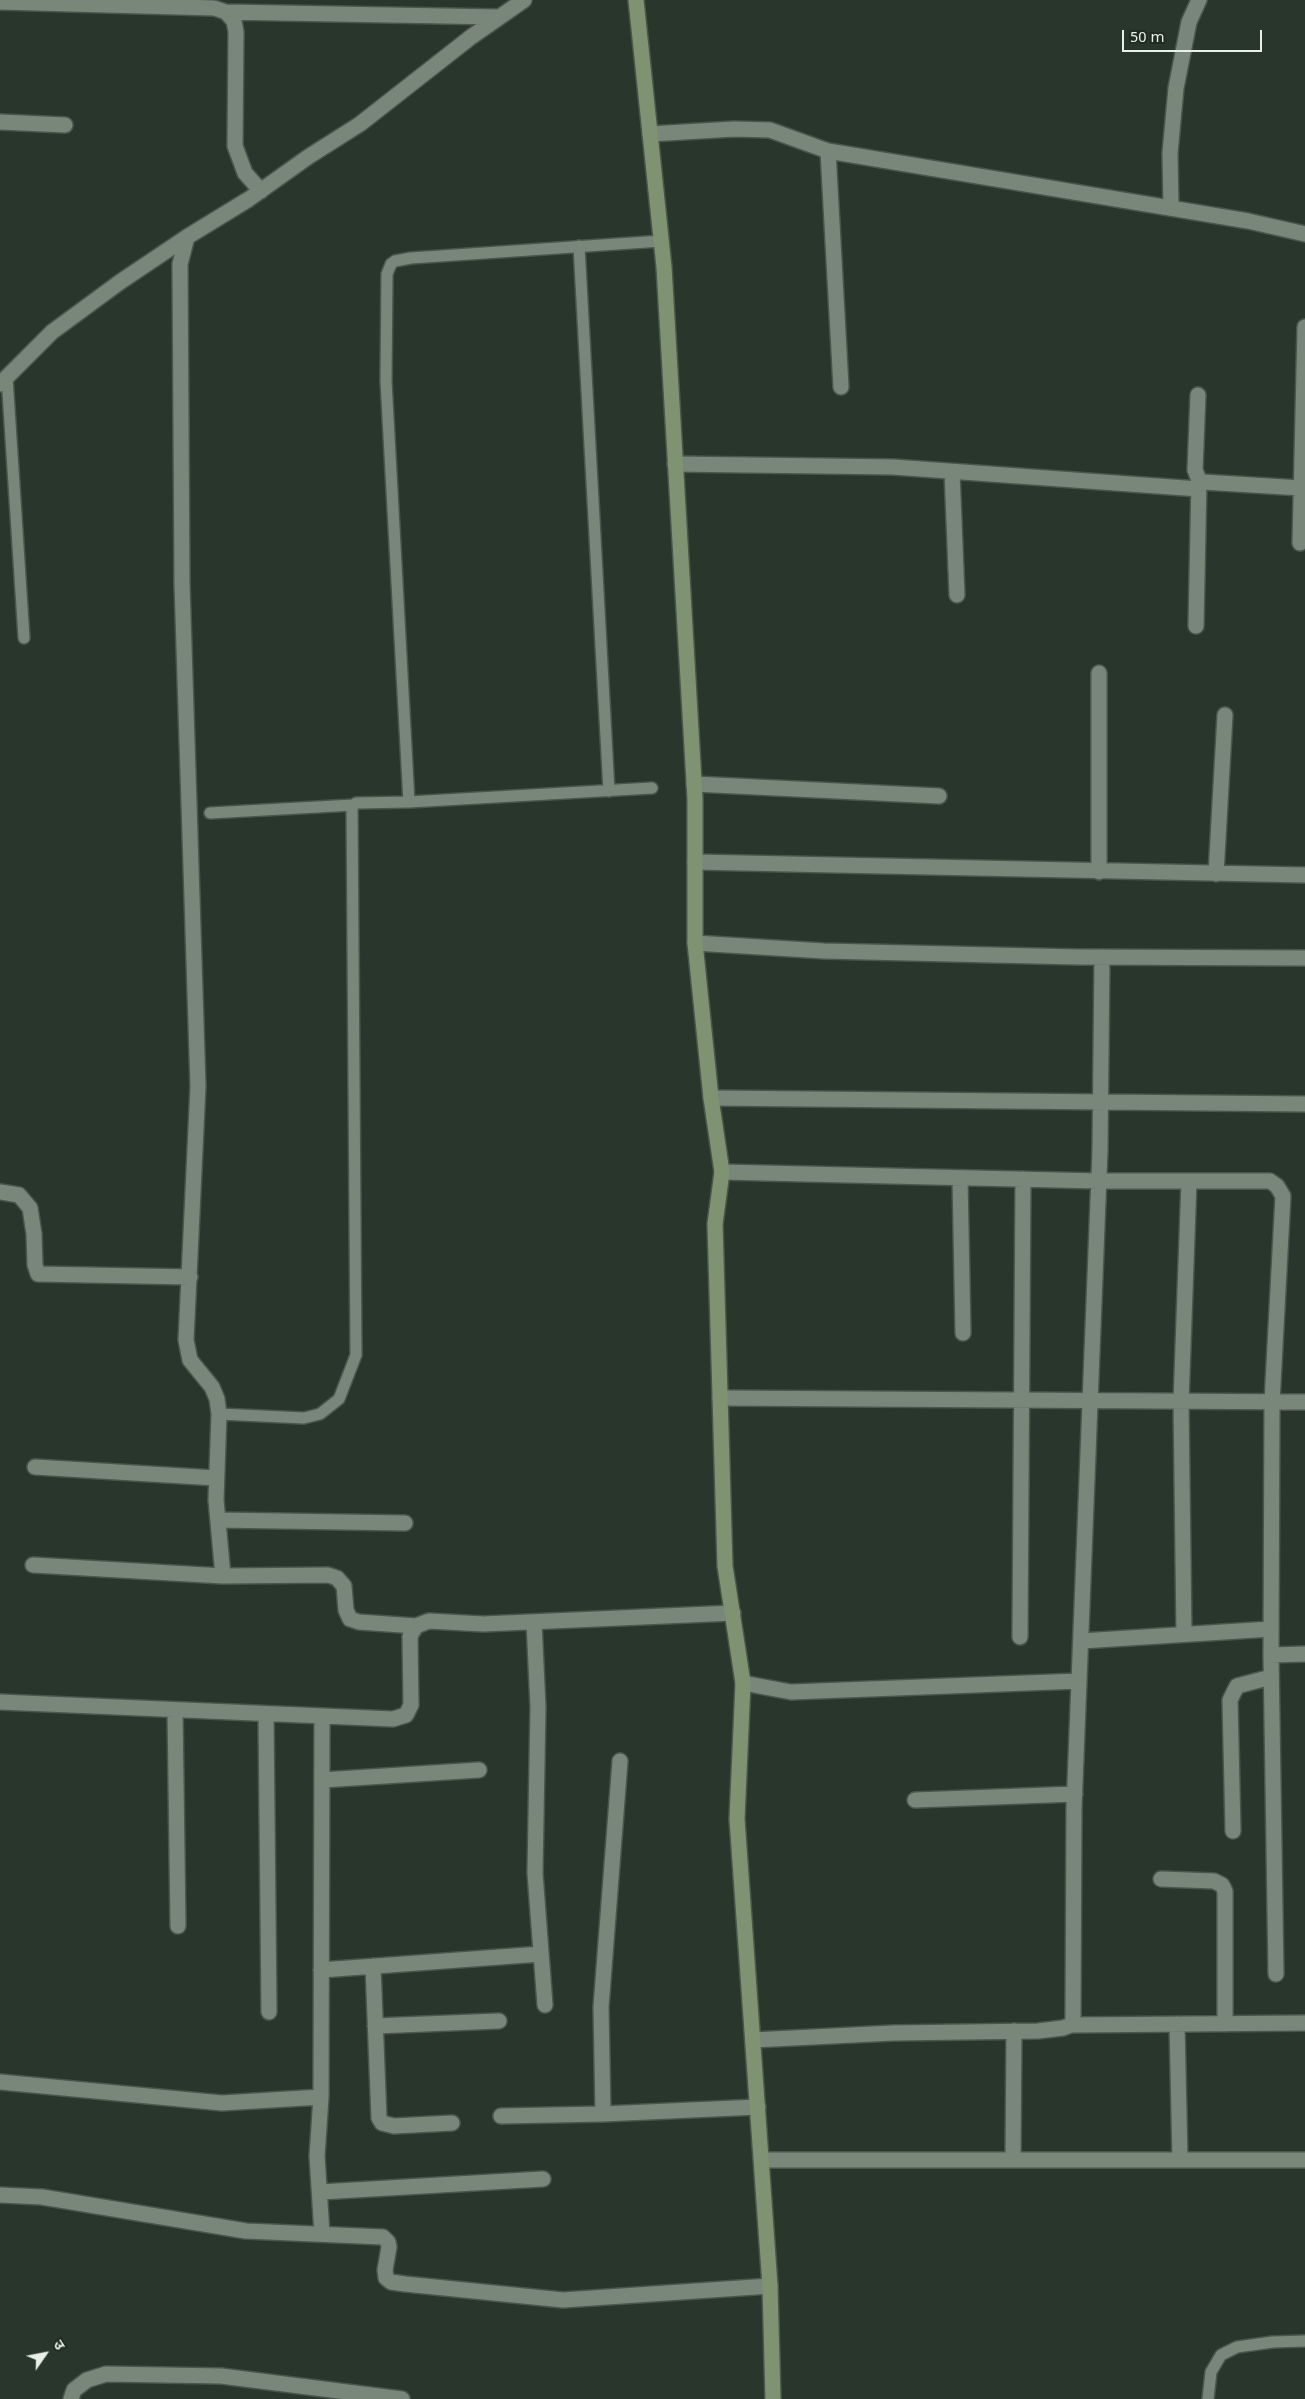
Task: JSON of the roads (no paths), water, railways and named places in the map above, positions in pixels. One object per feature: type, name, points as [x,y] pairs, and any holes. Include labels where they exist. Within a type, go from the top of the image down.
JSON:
[{"type":"street","points":[[4,380],[52,332],[120,282],[261,191],[308,157],[360,124],[499,17],[524,0]]},
{"type":"street","points":[[636,0],[661,241],[675,464],[694,784],[695,943],[711,1098],[722,1172],[715,1224],[726,1566],[744,1683],[738,1819],[770,2286],[774,2399]]},
{"type":"street","points":[[1171,208],[1170,153],[1176,88],[1190,22],[1199,0]]},
{"type":"street","points":[[0,2],[214,8],[226,12],[499,17]]},
{"type":"street","points":[[226,12],[234,21],[236,32],[235,146],[245,173],[261,191]]},
{"type":"street","points":[[0,122],[65,125]]},
{"type":"street","points":[[650,134],[734,128],[770,130],[828,151],[1248,220],[1305,234]]},
{"type":"street","points":[[828,151],[841,387]]},
{"type":"street","points":[[187,237],[180,264],[182,584],[198,1086],[186,1340],[190,1360],[214,1393],[219,1414],[216,1478],[224,1576]]},
{"type":"street","points":[[1300,543],[1305,327]]},
{"type":"street","points":[[1196,626],[1199,484],[1195,470],[1198,395]]},
{"type":"street","points":[[675,464],[893,467],[952,472],[1301,488]]},
{"type":"street","points":[[952,472],[957,595]]},
{"type":"street","points":[[1099,673],[1100,872]]},
{"type":"street","points":[[1216,874],[1225,715]]},
{"type":"street","points":[[694,784],[939,796]]},
{"type":"street","points":[[695,862],[1305,875]]},
{"type":"street","points":[[695,943],[824,951],[1102,957],[1305,958]]},
{"type":"street","points":[[1071,2025],[1074,2012],[1074,1794],[1099,1181],[1102,957]]},
{"type":"street","points":[[711,1098],[1305,1104]]},
{"type":"street","points":[[722,1172],[1024,1180],[1270,1181],[1277,1186],[1282,1196],[1272,1402],[1271,1629],[1276,1974]]},
{"type":"street","points":[[960,1178],[963,1333]]},
{"type":"street","points":[[1020,1637],[1024,1180]]},
{"type":"street","points":[[1184,1634],[1181,1402],[1189,1181]]},
{"type":"street","points":[[0,1192],[19,1195],[30,1208],[34,1234],[35,1265],[38,1274],[190,1277]]},
{"type":"street","points":[[720,1398],[1305,1402]]},
{"type":"street","points":[[36,1467],[216,1478]]},
{"type":"street","points":[[218,1520],[405,1522]]},
{"type":"street","points":[[33,1564],[224,1576],[328,1575],[337,1578],[344,1586],[346,1610],[350,1619],[359,1622],[416,1626],[429,1622],[483,1624],[732,1613]]},
{"type":"street","points":[[534,1622],[538,1707],[535,1873],[545,2005]]},
{"type":"street","points":[[0,1702],[393,1719],[406,1715],[411,1705],[410,1636],[416,1626]]},
{"type":"street","points":[[1081,1641],[1271,1629]]},
{"type":"street","points":[[1271,1655],[1305,1654]]},
{"type":"street","points":[[1233,1831],[1230,1700],[1237,1686],[1271,1677]]},
{"type":"street","points":[[744,1683],[792,1692],[1079,1681]]},
{"type":"street","points":[[175,1710],[178,1926]]},
{"type":"street","points":[[266,1714],[269,2012]]},
{"type":"street","points":[[322,1716],[321,2097],[317,2156],[322,2234]]},
{"type":"street","points":[[603,2114],[601,2007],[620,1761]]},
{"type":"street","points":[[322,1780],[479,1770]]},
{"type":"street","points":[[915,1800],[1074,1794]]},
{"type":"street","points":[[1161,1879],[1214,1881],[1222,1884],[1224,1890],[1225,2024]]},
{"type":"street","points":[[321,1970],[541,1954]]},
{"type":"street","points":[[373,1966],[379,2118],[382,2123],[394,2126],[452,2123]]},
{"type":"street","points":[[375,2026],[499,2021]]},
{"type":"street","points":[[753,2040],[893,2033],[1014,2031],[1063,2028],[1071,2025],[1305,2023]]},
{"type":"street","points":[[1177,2024],[1180,2160]]},
{"type":"street","points":[[1012,2160],[1014,2031]]},
{"type":"street","points":[[0,2082],[222,2103],[321,2097]]},
{"type":"street","points":[[501,2116],[603,2114],[758,2107]]},
{"type":"street","points":[[762,2160],[1305,2160]]},
{"type":"street","points":[[320,2192],[543,2179]]},
{"type":"street","points":[[0,2195],[42,2197],[246,2231],[383,2238],[388,2242],[389,2248],[385,2270],[386,2278],[391,2282],[406,2284],[563,2300],[770,2286]]},
{"type":"street","points":[[70,2399],[74,2390],[87,2380],[106,2374],[221,2376],[402,2399]]},
{"type":"lane","points":[[409,802],[386,382],[387,274],[395,261],[411,258],[661,241]]},
{"type":"lane","points":[[579,246],[609,791]]},
{"type":"lane","points":[[4,380],[24,638]]},
{"type":"lane","points":[[210,813],[652,788]]},
{"type":"lane","points":[[219,1414],[304,1418],[320,1414],[339,1399],[356,1355],[351,809],[354,804]]},
{"type":"lane","points":[[1208,2399],[1211,2372],[1221,2355],[1237,2347],[1273,2342],[1305,2341]]}]
